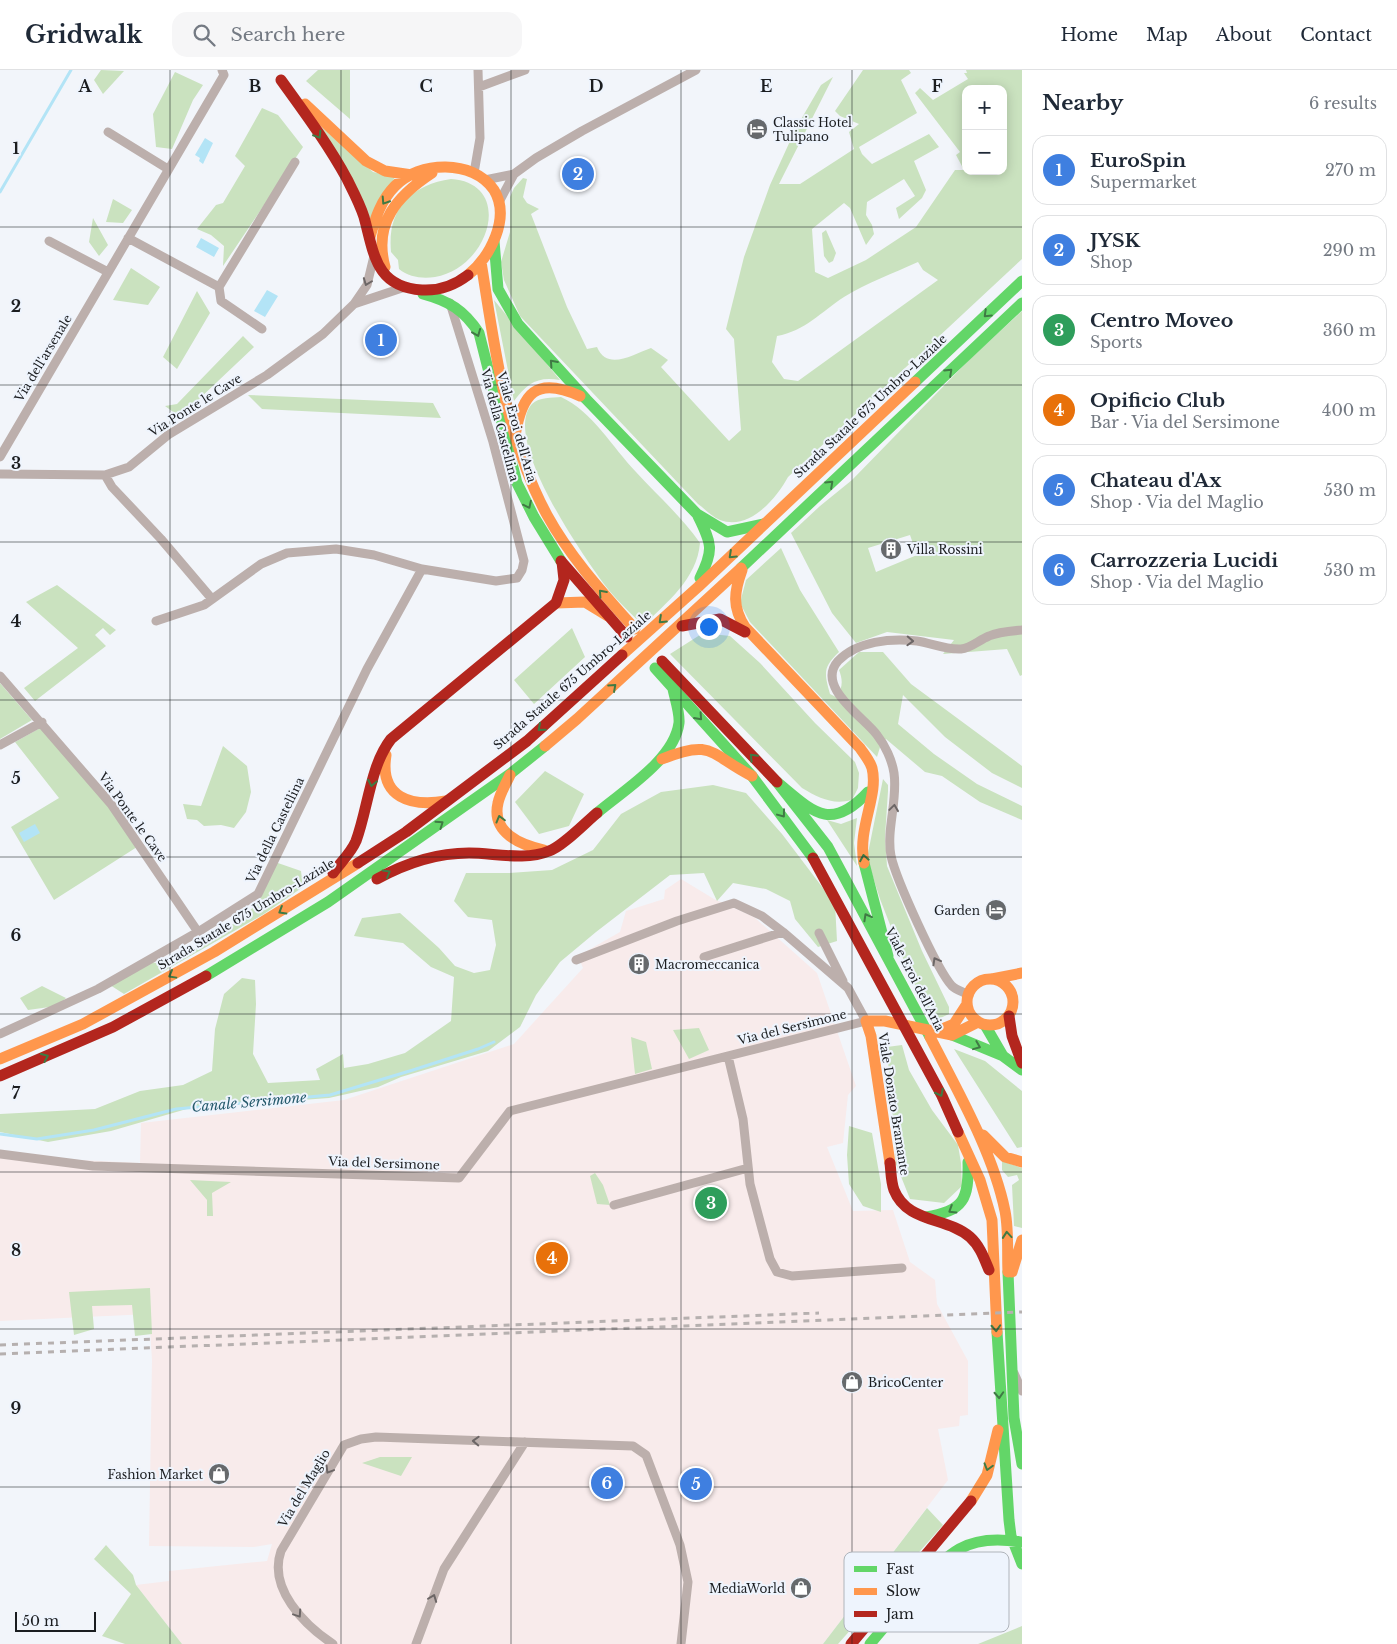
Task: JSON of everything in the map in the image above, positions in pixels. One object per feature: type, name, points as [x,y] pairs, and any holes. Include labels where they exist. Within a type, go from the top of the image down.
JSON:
[{"type":"main road","points":[[272,70],[324,123],[366,161],[385,170],[412,174]]},
{"type":"main road","points":[[282,80],[351,187],[370,237],[378,268],[406,289],[441,289],[467,276],[481,262],[494,241],[500,220],[499,202],[496,194],[485,180],[463,169],[443,167],[412,174],[392,189],[380,208],[370,237]]},
{"type":"main road","points":[[390,278],[382,254],[383,226],[391,210],[411,186],[443,167]]},
{"type":"main road","points":[[494,241],[495,275],[498,289],[505,304],[518,324],[586,399],[698,514],[727,532],[766,523]]},
{"type":"main road","name":"Viale Eroi dell'Aria","points":[[406,289],[450,301],[468,316],[479,334],[517,483],[534,517],[562,562],[608,616],[631,633],[560,537],[539,499],[515,436],[501,374],[481,262]]},
{"type":"main road","name":"Strada Statale 675 Umbro-Laziale","points":[[0,1059],[83,1024],[214,952],[406,832],[526,741],[698,587],[1022,281]]},
{"type":"main road","points":[[0,1076],[113,1027],[220,969],[328,902],[510,774],[577,719],[680,626],[1022,303]]},
{"type":"main road","points":[[515,436],[521,403],[529,394],[539,389],[560,387],[586,399]]},
{"type":"main road","points":[[698,514],[709,535],[712,552],[698,587]]},
{"type":"main road","points":[[324,885],[355,844],[368,805],[380,754],[391,739],[556,603],[564,580],[562,562]]},
{"type":"main road","points":[[745,565],[735,588],[733,606],[739,620],[751,636],[860,748],[872,768],[871,789],[863,821],[862,852],[886,935],[888,956]]},
{"type":"main road","points":[[556,603],[585,602],[608,616]]},
{"type":"main road","points":[[680,626],[708,618],[721,618],[751,636]]},
{"type":"main road","name":"Viale Eroi dell'Aria","points":[[1012,1369],[1004,1212],[991,1167],[975,1125],[934,1049],[888,956],[828,847],[777,782],[658,664],[674,688],[752,776],[807,847],[888,992],[980,1180],[992,1220],[993,1284],[1007,1503],[1012,1536],[1022,1564]]},
{"type":"main road","points":[[662,759],[675,735],[679,722],[674,688]]},
{"type":"main road","points":[[391,739],[385,758],[384,776],[390,788],[400,797],[412,803],[424,804],[448,800]]},
{"type":"main road","points":[[328,902],[350,894],[396,868],[434,855],[468,853],[536,856],[552,851],[662,759],[681,752],[708,750],[719,754],[736,769],[752,776]]},
{"type":"main road","points":[[510,774],[497,807],[503,831],[521,844],[552,851]]},
{"type":"main road","points":[[777,782],[820,813],[832,816],[845,814],[857,807],[871,789]]},
{"type":"main road","points":[[934,1031],[954,1024],[976,985],[987,980],[1022,974]]},
{"type":"main road","points":[[987,980],[1001,982],[1007,986],[1014,1000],[1011,1012],[1014,1044],[1022,1063]]},
{"type":"main road","points":[[952,1035],[982,1023],[998,1024],[1011,1012],[1022,997]]},
{"type":"main road","name":"Viale Donato Bramante","points":[[968,999],[969,1011],[982,1023],[1003,1056]]},
{"type":"main road","name":"Viale Donato Bramante","points":[[993,1284],[983,1252],[976,1241],[967,1233],[924,1217],[911,1209],[900,1200],[894,1188],[871,1036],[866,1021],[885,1021],[952,1035],[1003,1056],[1022,1070]]},
{"type":"main road","points":[[975,1125],[999,1154],[1015,1162],[1022,1162]]},
{"type":"main road","points":[[924,1217],[946,1214],[964,1202],[969,1186],[967,1152]]},
{"type":"main road","points":[[1008,1284],[1022,1240]]},
{"type":"main road","points":[[1012,1369],[1022,1406]]},
{"type":"main road","points":[[1012,1369],[1014,1418],[1022,1464]]},
{"type":"main road","points":[[929,1552],[975,1496],[987,1474],[1001,1420]]},
{"type":"main road","points":[[953,1552],[977,1542],[995,1538],[1022,1542]]},
{"type":"main road","points":[[851,1644],[862,1632]]},
{"type":"main road","points":[[870,1644],[880,1632]]},
{"type":"street","name":"Via dell'arsenale","points":[[0,456],[224,75],[222,70]]},
{"type":"street","points":[[474,173],[480,138],[478,70]]},
{"type":"street","points":[[479,87],[525,70]]},
{"type":"street","points":[[485,180],[514,174],[582,131],[696,70]]},
{"type":"street","points":[[108,132],[168,169]]},
{"type":"street","points":[[262,329],[221,301],[219,287],[295,162]]},
{"type":"street","points":[[499,202],[514,174]]},
{"type":"street","points":[[128,238],[219,287]]},
{"type":"street","points":[[49,241],[108,272]]},
{"type":"street","name":"Via Ponte le Cave","points":[[0,474],[105,475],[129,467],[175,430],[277,368],[323,334],[354,304],[367,285],[374,256]]},
{"type":"street","name":"Via Ponte le Cave","points":[[354,304],[406,289]]},
{"type":"street","name":"Via della Castellina","points":[[156,620],[204,605],[260,564],[287,552],[336,549],[374,555],[422,569],[496,581],[517,578],[522,570],[524,561],[491,433],[450,301]]},
{"type":"street","points":[[105,475],[112,487],[161,539],[212,599]]},
{"type":"street","name":"Via della Castellina","points":[[0,1034],[98,988],[198,932],[258,894],[367,669],[422,569]]},
{"type":"street","points":[[968,999],[953,987],[935,961],[891,857],[890,839],[896,801],[894,772],[888,754],[878,735],[846,703],[837,690],[833,680],[834,669],[838,661],[862,646],[879,642],[917,641],[953,649],[964,649],[990,636],[1022,630]]},
{"type":"street","name":"Via Ponte le Cave","points":[[0,676],[42,722],[111,804],[198,932]]},
{"type":"street","points":[[0,745],[42,722]]},
{"type":"street","name":"Via del Sersimone","points":[[0,1154],[93,1166],[459,1178],[510,1110],[866,1021],[845,986],[762,916],[734,903],[677,921],[576,960]]},
{"type":"street","points":[[704,957],[783,932]]},
{"type":"street","points":[[819,933],[845,986]]},
{"type":"street","name":"Via del Sersimone","points":[[728,1056],[743,1119],[750,1184],[770,1259],[777,1272],[792,1276],[902,1268]]},
{"type":"street","points":[[614,1205],[748,1168]]},
{"type":"street","points":[[1012,1369],[1022,1391]]},
{"type":"street","name":"Via del Maglio","points":[[332,1644],[313,1631],[304,1622],[281,1584],[278,1567],[282,1551],[344,1445],[361,1439],[376,1437],[633,1446],[646,1455],[680,1545],[688,1582],[681,1644]]},
{"type":"street","points":[[416,1644],[444,1569],[525,1442]]},
{"type":"shaded area","points":[[681,879],[714,899],[754,917],[817,973],[856,1086],[848,1095],[843,1143],[827,1147],[853,1211],[893,1210],[910,1262],[935,1280],[937,1304],[968,1361],[968,1415],[960,1416],[959,1426],[938,1429],[948,1480],[893,1552],[844,1552],[844,1616],[823,1644],[182,1644],[136,1585],[169,1581],[169,1571],[267,1561],[272,1544],[254,1547],[149,1546],[152,1360],[149,1314],[0,1321],[0,1156],[140,1163],[141,1123],[344,1100],[514,1044],[583,968],[578,956],[620,932],[626,911],[664,899],[665,890]]},
{"type":"green space","points":[[101,70],[124,71],[103,94],[94,80]]},
{"type":"green space","points":[[318,70],[350,70],[350,119],[306,81]]},
{"type":"green space","points":[[863,70],[909,70],[911,73],[901,80],[917,113],[859,147],[862,154],[872,164],[929,134],[939,147],[914,161],[926,190],[922,198],[899,219],[896,208],[915,196],[904,179],[867,202],[866,215],[872,225],[874,234],[866,245],[850,208],[844,203],[812,229],[815,272],[828,278],[866,260],[916,227],[955,170],[962,170],[962,175],[1007,175],[1007,85],[962,85],[962,166],[956,155],[960,152],[915,93],[920,88],[933,100],[968,79],[964,73],[967,73],[966,70],[1022,70],[1022,259],[788,477],[776,495],[760,511],[741,521],[720,520],[698,504],[520,316],[504,280],[501,262],[510,232],[510,197],[514,188],[523,178],[527,179],[523,197],[527,203],[539,209],[531,214],[567,307],[587,349],[597,347],[601,354],[613,360],[628,357],[651,348],[668,360],[661,367],[729,441],[741,430],[734,339],[726,329],[744,257],[770,185],[796,128],[821,85],[833,77],[779,184],[800,184],[854,149],[849,132],[859,124],[840,116],[835,111]],"holes":[[[918,262],[923,270],[938,280],[798,381],[784,379],[772,362],[777,336],[796,330],[844,297],[880,278]]]},
{"type":"green space","points":[[175,72],[203,85],[193,100],[172,149],[156,147],[153,114]]},
{"type":"green space","points":[[262,108],[278,115],[303,147],[223,266],[224,246],[211,235],[197,229],[216,205],[223,203],[245,166],[235,156]]},
{"type":"green space","points":[[317,123],[373,172],[395,177],[371,220]]},
{"type":"green space","points":[[451,179],[471,184],[483,195],[488,209],[488,226],[481,243],[470,258],[454,270],[430,278],[407,274],[399,269],[398,260],[391,252],[391,237],[397,212],[404,202],[424,187]]},
{"type":"green space","points":[[113,199],[132,210],[123,223],[106,222]]},
{"type":"green space","points":[[93,218],[108,245],[99,256],[89,242]]},
{"type":"green space","points":[[826,230],[836,253],[833,261],[829,263],[824,256],[822,233]]},
{"type":"green space","points":[[131,268],[160,287],[148,305],[113,300]]},
{"type":"green space","points":[[197,291],[210,313],[177,369],[163,357]]},
{"type":"green space","points":[[494,300],[560,380],[545,379],[534,382],[528,385],[514,401]]},
{"type":"green space","points":[[1022,311],[1022,675],[1020,676],[1007,649],[943,654],[954,640],[887,632],[856,643],[832,613],[791,533],[852,480],[971,358]],"holes":[[[910,535],[917,555],[876,572],[868,548]]]},
{"type":"green space","points":[[243,336],[254,347],[180,417],[165,406],[177,404]]},
{"type":"green space","points":[[248,395],[433,403],[441,418],[262,409]]},
{"type":"green space","points":[[561,397],[583,411],[636,472],[686,524],[700,543],[698,556],[687,579],[671,599],[643,626],[613,595],[593,569],[563,523],[535,468],[527,442],[525,420],[532,404],[538,400]]},
{"type":"green space","points":[[781,548],[800,590],[839,652],[830,662],[826,671],[830,694],[836,697],[842,684],[839,670],[859,652],[883,652],[911,684],[1022,766],[1022,788],[992,773],[945,737],[903,695],[898,724],[934,754],[977,784],[1022,806],[1022,820],[980,802],[942,776],[925,772],[886,739],[881,744],[877,757],[750,622],[740,603],[746,580]]},
{"type":"green space","points":[[57,585],[116,630],[110,635],[103,628],[95,635],[106,646],[35,701],[24,688],[78,648],[26,602]]},
{"type":"green space","points":[[572,628],[585,657],[534,704],[514,680]]},
{"type":"green space","points":[[703,633],[730,636],[760,663],[815,723],[855,762],[859,773],[858,788],[852,800],[838,802],[826,800],[802,788],[670,654]]},
{"type":"green space","points":[[0,683],[32,720],[0,739]]},
{"type":"green space","points":[[42,727],[107,805],[137,847],[54,900],[11,827],[59,798],[15,742]]},
{"type":"green space","points":[[223,746],[247,766],[251,792],[246,812],[234,828],[221,825],[204,826],[197,820],[187,819],[183,804],[201,806]]},
{"type":"green space","points":[[545,771],[584,794],[569,826],[539,834],[515,802]]},
{"type":"green space","points":[[883,779],[888,785],[885,837],[887,866],[922,951],[949,1007],[949,1014],[934,1021],[910,976],[880,899],[867,858]]},
{"type":"green space","points":[[713,785],[746,793],[782,834],[835,904],[837,941],[818,947],[795,919],[790,901],[766,889],[733,883],[717,901],[704,873],[670,875],[560,962],[536,995],[520,1027],[488,1051],[401,1077],[378,1087],[329,1098],[190,1108],[111,1131],[48,1142],[0,1132],[0,1114],[95,1109],[140,1091],[183,1085],[212,1071],[215,1029],[224,994],[242,978],[255,980],[256,1004],[253,1054],[268,1083],[320,1080],[316,1069],[343,1054],[344,1068],[368,1064],[405,1053],[451,1021],[454,977],[431,967],[403,943],[354,936],[362,918],[400,913],[439,948],[455,966],[474,973],[490,970],[496,945],[492,920],[468,917],[454,901],[466,873],[552,870],[593,850],[621,814],[661,792]]},
{"type":"green space","points":[[857,818],[854,843],[857,866],[827,820],[841,824]]},
{"type":"green space","points":[[275,862],[301,871],[303,887],[264,914],[124,994],[110,985],[151,962],[166,965],[213,938],[237,921],[259,900]]},
{"type":"green space","points":[[42,986],[66,998],[57,1006],[28,1010],[20,998]]},
{"type":"green space","points":[[699,1028],[709,1050],[689,1059],[673,1030]]},
{"type":"green space","points":[[631,1037],[646,1042],[652,1069],[635,1074]]},
{"type":"green space","points":[[902,1045],[909,1070],[932,1110],[958,1145],[962,1186],[944,1203],[910,1199],[896,1164],[887,1047]]},
{"type":"green space","points":[[954,1049],[985,1061],[1022,1091],[1022,1147],[1017,1148]]},
{"type":"green space","points":[[849,1126],[872,1133],[881,1184],[881,1212],[863,1206],[849,1184],[847,1155]]},
{"type":"green space","points":[[1002,1161],[1022,1168],[1022,1228],[1014,1226],[1012,1185],[1019,1180],[1017,1175],[1008,1177],[1002,1170]]},
{"type":"green space","points":[[595,1173],[603,1185],[610,1205],[597,1204],[590,1176]]},
{"type":"green space","points":[[190,1180],[231,1182],[212,1193],[213,1216],[207,1216],[207,1200]]},
{"type":"green space","points":[[150,1288],[152,1334],[135,1336],[132,1305],[92,1306],[94,1329],[74,1335],[69,1292]]},
{"type":"green space","points":[[380,1457],[412,1457],[401,1476],[362,1463]]},
{"type":"green space","points":[[927,1508],[943,1525],[919,1552],[893,1552]]},
{"type":"green space","points":[[106,1545],[133,1575],[136,1585],[182,1644],[125,1644],[102,1636],[131,1594],[94,1559]]},
{"type":"green space","points":[[844,1617],[844,1632],[849,1632],[838,1644],[823,1644]]},
{"type":"green space","points":[[1022,1626],[1022,1644],[978,1644],[1009,1632]]},
{"type":"water","points":[[205,138],[213,143],[203,164],[199,161],[200,158],[195,155]]},
{"type":"water","points":[[201,238],[219,248],[214,257],[196,247]]},
{"type":"water","points":[[267,290],[278,296],[265,317],[254,311]]},
{"type":"water","points":[[35,824],[40,833],[24,842],[19,833]]},
{"type":"waterway","points":[[0,192],[71,70]]},
{"type":"waterway","name":"Canale Sersimone","points":[[0,1134],[37,1139],[94,1130],[176,1109],[330,1095],[478,1049],[494,1042]]},
{"type":"railway","points":[[0,1354],[1022,1312]]},
{"type":"railway","points":[[0,1345],[819,1313]]},
{"type":"traffic: fast","points":[[494,241],[498,289],[518,324],[586,399],[697,514],[727,532],[764,524]]},
{"type":"traffic: fast","points":[[915,382],[1022,281]]},
{"type":"traffic: fast","points":[[423,294],[448,303],[462,312],[479,333],[517,483],[534,517],[561,561]]},
{"type":"traffic: fast","points":[[741,568],[1022,303]]},
{"type":"traffic: fast","points":[[698,516],[710,547],[708,560],[700,578]]},
{"type":"traffic: fast","points":[[655,668],[752,776],[813,858]]},
{"type":"traffic: fast","points":[[597,813],[646,773],[668,749],[675,737],[679,723],[673,689]]},
{"type":"traffic: fast","points":[[206,976],[328,902],[510,774],[545,746]]},
{"type":"traffic: fast","points":[[777,782],[828,847],[930,1037]]},
{"type":"traffic: fast","points":[[777,782],[801,802],[821,813],[843,812],[855,805],[868,792]]},
{"type":"traffic: fast","points":[[864,863],[888,956]]},
{"type":"traffic: fast","points":[[985,1025],[1003,1056],[1022,1070]]},
{"type":"traffic: fast","points":[[952,1035],[1003,1056]]},
{"type":"traffic: fast","points":[[926,1217],[949,1211],[962,1201],[967,1185],[968,1162]]},
{"type":"traffic: fast","points":[[1008,1272],[1014,1418],[1022,1464]]},
{"type":"traffic: fast","points":[[997,1332],[1009,1520],[1011,1536],[1022,1564]]},
{"type":"traffic: fast","points":[[955,1552],[972,1544],[985,1541],[1020,1542]]},
{"type":"traffic: fast","points":[[870,1644],[880,1632]]},
{"type":"traffic: slow","points":[[305,104],[366,161],[385,171],[412,175]]},
{"type":"traffic: slow","points":[[370,237],[376,217],[386,197],[405,178],[431,168],[446,167],[473,173],[485,180],[494,190],[499,201],[500,213],[496,236],[490,248],[484,258],[468,275]]},
{"type":"traffic: slow","points":[[385,267],[382,251],[382,237],[385,224],[391,212],[408,191],[432,173]]},
{"type":"traffic: slow","points":[[481,262],[491,327],[511,423],[533,485],[547,515],[566,545],[635,629]]},
{"type":"traffic: slow","points":[[622,655],[698,587],[915,382]]},
{"type":"traffic: slow","points":[[515,436],[522,409],[527,399],[534,392],[552,388],[565,390],[580,396]]},
{"type":"traffic: slow","points":[[545,746],[577,719],[741,568]]},
{"type":"traffic: slow","points":[[742,570],[737,585],[736,606],[745,627],[860,748],[871,765],[873,790],[863,837],[864,863]]},
{"type":"traffic: slow","points":[[556,603],[585,602],[608,616]]},
{"type":"traffic: slow","points":[[662,759],[692,750],[702,750],[719,756],[752,776]]},
{"type":"traffic: slow","points":[[386,755],[385,770],[388,781],[393,790],[400,796],[421,802],[446,801]]},
{"type":"traffic: slow","points":[[510,775],[498,803],[497,813],[499,822],[503,830],[517,841],[544,850]]},
{"type":"traffic: slow","points":[[0,1059],[83,1024],[214,952],[358,863]]},
{"type":"traffic: slow","points":[[992,979],[1022,973]]},
{"type":"traffic: slow","points":[[990,979],[1003,983],[1009,989],[1013,1002],[1009,1015],[1003,1021],[990,1025],[977,1021],[971,1015],[967,1002],[971,989],[977,983],[990,979]]},
{"type":"traffic: slow","points":[[937,1031],[954,1024],[967,1004]]},
{"type":"traffic: slow","points":[[890,1163],[871,1036],[866,1021],[885,1021],[952,1035],[978,1022]]},
{"type":"traffic: slow","points":[[930,1037],[973,1122],[992,1166],[1005,1211],[1008,1272]]},
{"type":"traffic: slow","points":[[958,1132],[980,1180],[992,1220],[997,1332]]},
{"type":"traffic: slow","points":[[983,1135],[1005,1157],[1022,1162]]},
{"type":"traffic: slow","points":[[1012,1272],[1022,1240]]},
{"type":"traffic: slow","points":[[971,1501],[987,1475],[998,1430]]},
{"type":"traffic: jam","points":[[281,80],[340,166],[362,212],[374,255],[386,275],[406,287],[422,290],[446,287],[468,275]]},
{"type":"traffic: jam","points":[[561,561],[627,637]]},
{"type":"traffic: jam","points":[[333,873],[356,841],[378,762],[391,739],[556,603],[564,580],[562,562]]},
{"type":"traffic: jam","points":[[682,626],[720,619],[745,632]]},
{"type":"traffic: jam","points":[[358,863],[406,832],[527,741],[622,655]]},
{"type":"traffic: jam","points":[[662,661],[777,782]]},
{"type":"traffic: jam","points":[[377,879],[421,860],[456,853],[520,856],[540,854],[560,845],[597,813]]},
{"type":"traffic: jam","points":[[813,858],[942,1096],[958,1132]]},
{"type":"traffic: jam","points":[[0,1076],[113,1027],[206,976]]},
{"type":"traffic: jam","points":[[1009,1016],[1012,1036],[1022,1063]]},
{"type":"traffic: jam","points":[[890,1163],[893,1187],[900,1201],[918,1214],[950,1226],[970,1237],[979,1248],[989,1270]]},
{"type":"traffic: jam","points":[[928,1552],[971,1501]]},
{"type":"traffic: jam","points":[[851,1644],[861,1632]]},
{"type":"place","name":"Classic Hotel Tulipano","points":[[757,129]]},
{"type":"place","name":"JYSK","points":[[578,174]]},
{"type":"place","name":"EuroSpin","points":[[381,340]]},
{"type":"place","name":"Villa Rossini","points":[[891,549]]},
{"type":"place","name":"Garden","points":[[996,910]]},
{"type":"place","name":"Macromeccanica","points":[[639,964]]},
{"type":"place","name":"Centro Moveo","points":[[711,1203]]},
{"type":"place","name":"Opificio Club","points":[[552,1258]]},
{"type":"place","name":"BricoCenter","points":[[852,1382]]},
{"type":"place","name":"Fashion Market","points":[[219,1474]]},
{"type":"place","name":"Carrozzeria Lucidi","points":[[607,1483]]},
{"type":"place","name":"Chateau d'Ax","points":[[696,1484]]},
{"type":"place","name":"MediaWorld","points":[[801,1588]]}]
